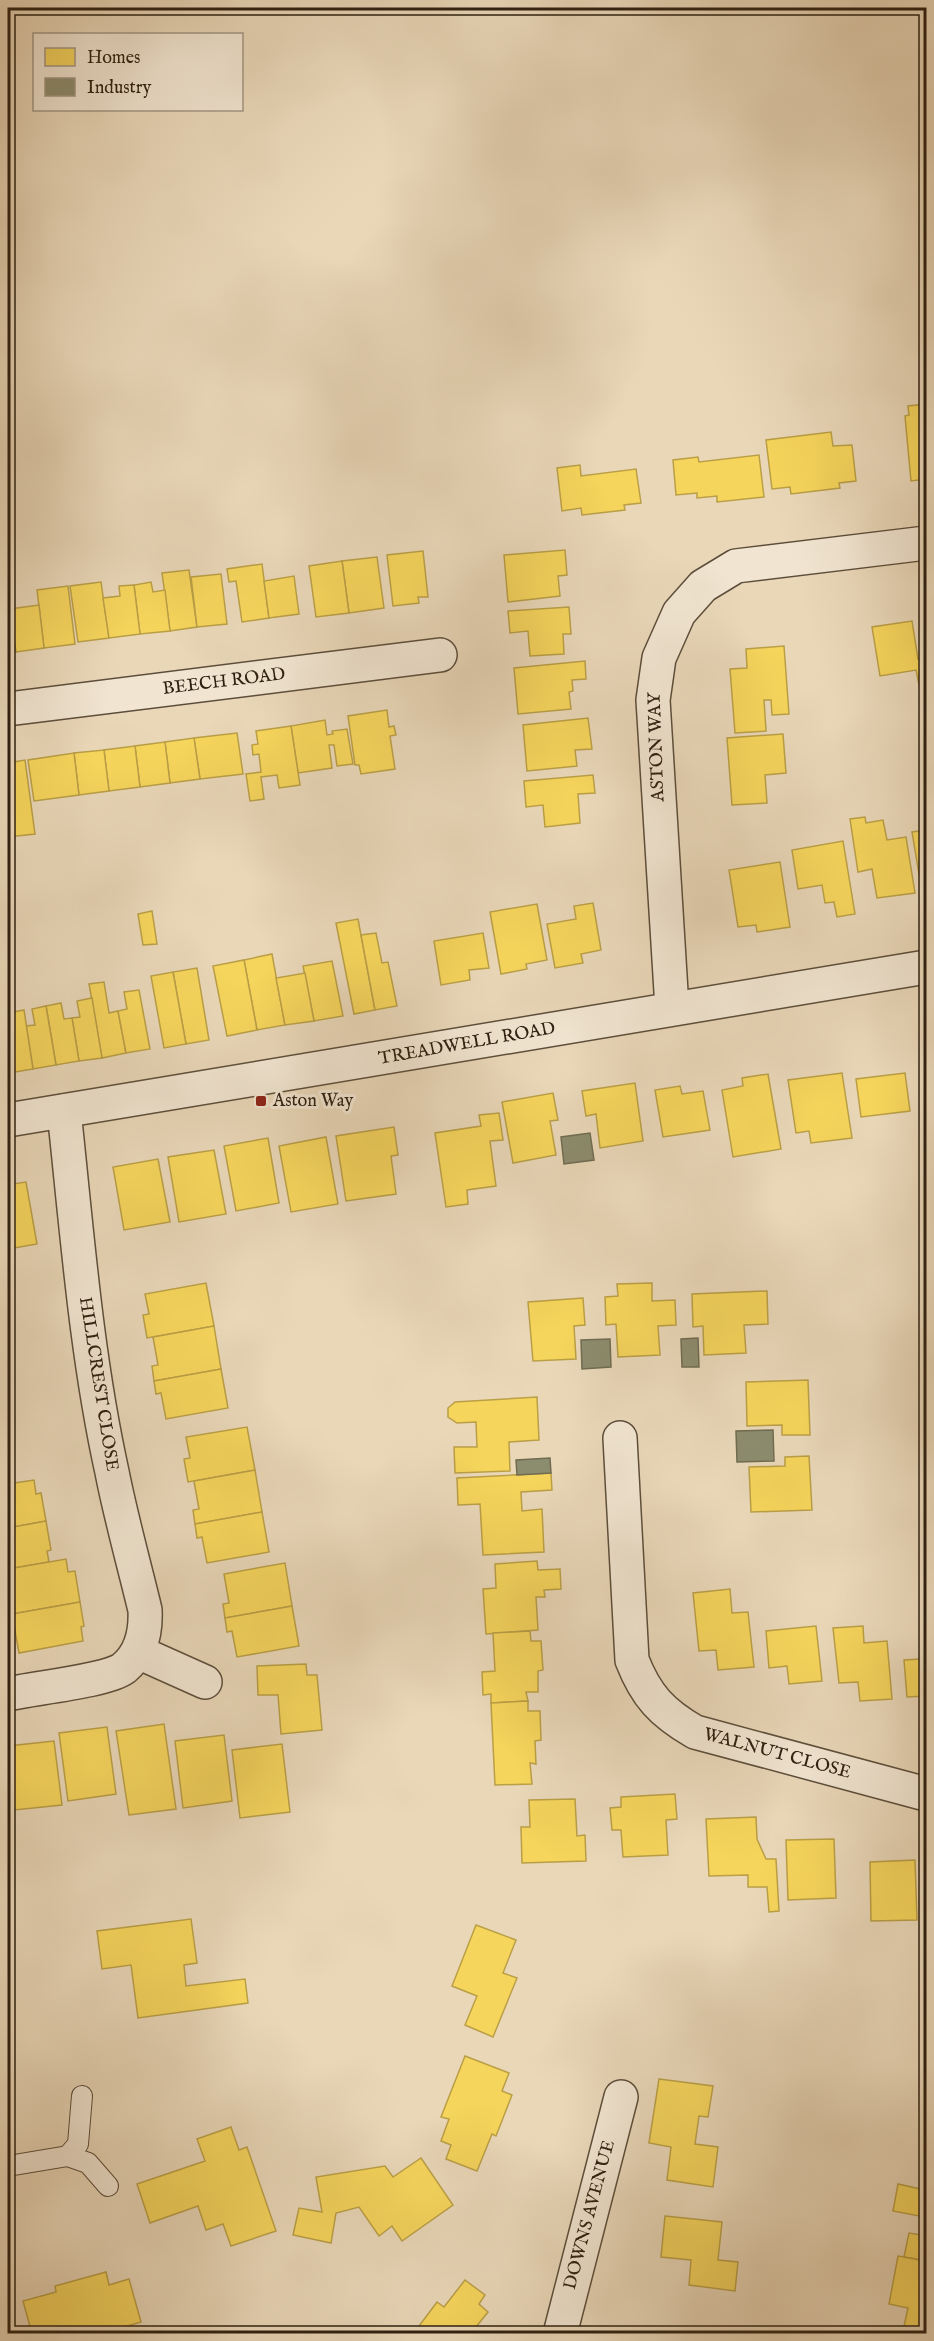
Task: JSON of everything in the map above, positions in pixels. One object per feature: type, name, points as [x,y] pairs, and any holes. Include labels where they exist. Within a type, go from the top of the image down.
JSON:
[{"type":"street","name":"ASTON WAY","points":[[672,1008],[653,700],[659,658],[679,613],[703,586],[736,566],[927,543]]},
{"type":"street","name":"BEECH ROAD","points":[[8,709],[440,655]]},
{"type":"street","name":"TREADWELL ROAD","points":[[8,1120],[927,967]]},
{"type":"street","name":"HILLCREST CLOSE","points":[[64,1111],[85,1311],[96,1386],[111,1471],[145,1610],[146,1630],[138,1652]]},
{"type":"street","name":"WALNUT CLOSE","points":[[620,1438],[632,1660],[641,1685],[656,1704],[673,1720],[694,1732],[927,1794]]},
{"type":"street","points":[[8,1694],[102,1677],[123,1669],[138,1652],[205,1682]]},
{"type":"street","name":"DOWNS AVENUE","points":[[560,2334],[621,2097]]},
{"type":"lane","points":[[68,2156],[78,2144],[82,2096]]},
{"type":"lane","points":[[8,2166],[68,2156],[88,2163],[108,2186]]},
{"type":"building: Homes","points":[[926,404],[926,479],[911,481],[905,416],[909,415],[908,406]]},
{"type":"building: Homes","points":[[831,432],[833,446],[852,445],[856,481],[839,483],[840,488],[791,494],[790,487],[772,489],[766,440]]},
{"type":"building: Homes","points":[[759,455],[764,497],[717,502],[717,496],[697,498],[697,493],[676,495],[673,460],[698,457],[699,462]]},
{"type":"building: Homes","points":[[580,465],[581,476],[636,469],[641,503],[624,505],[625,510],[582,515],[581,508],[562,511],[557,468]]},
{"type":"building: Homes","points":[[565,550],[567,575],[558,576],[560,596],[508,602],[504,555]]},
{"type":"building: Homes","points":[[423,551],[428,597],[418,597],[419,603],[393,606],[387,555]]},
{"type":"building: Homes","points":[[377,557],[384,608],[349,613],[342,561]]},
{"type":"building: Homes","points":[[342,561],[349,613],[316,617],[309,566]]},
{"type":"building: Homes","points":[[262,564],[269,618],[242,622],[236,581],[229,582],[227,569]]},
{"type":"building: Homes","points":[[189,570],[197,627],[170,631],[162,573]]},
{"type":"building: Homes","points":[[221,574],[227,624],[197,627],[191,577]]},
{"type":"building: Homes","points":[[294,576],[299,614],[269,618],[264,581]]},
{"type":"building: Homes","points":[[101,582],[109,638],[78,642],[70,586]]},
{"type":"building: Homes","points":[[151,582],[153,592],[165,590],[170,631],[140,634],[134,585]]},
{"type":"building: Homes","points":[[134,585],[140,634],[109,638],[103,598],[120,596],[119,586]]},
{"type":"building: Homes","points":[[68,586],[75,644],[44,648],[37,590]]},
{"type":"building: Homes","points":[[8,594],[16,652],[8,653]]},
{"type":"building: Homes","points":[[39,605],[44,648],[16,652],[10,609]]},
{"type":"building: Homes","points":[[569,607],[571,634],[563,634],[564,654],[530,656],[528,631],[510,633],[508,611]]},
{"type":"building: Homes","points":[[912,621],[918,659],[926,657],[926,693],[921,694],[916,670],[880,676],[872,627]]},
{"type":"building: Homes","points":[[784,646],[789,714],[772,715],[771,700],[764,700],[766,731],[735,733],[730,669],[747,668],[746,649]]},
{"type":"building: Homes","points":[[585,661],[586,679],[572,680],[573,691],[569,692],[571,709],[518,714],[514,668]]},
{"type":"building: Homes","points":[[387,710],[389,727],[394,726],[396,735],[390,736],[395,769],[361,774],[359,765],[355,765],[348,716]]},
{"type":"building: Homes","points":[[588,718],[592,749],[575,750],[577,766],[527,771],[523,725]]},
{"type":"building: Homes","points":[[325,720],[327,735],[333,734],[332,731],[347,729],[353,764],[337,766],[334,745],[329,745],[332,768],[298,773],[291,726]]},
{"type":"building: Homes","points":[[291,726],[300,785],[279,788],[277,775],[261,777],[264,799],[250,801],[246,774],[261,772],[259,754],[253,755],[252,745],[258,744],[256,731]]},
{"type":"building: Homes","points":[[237,733],[243,774],[200,779],[194,738]]},
{"type":"building: Homes","points":[[783,734],[786,773],[765,775],[767,803],[732,805],[727,738]]},
{"type":"building: Homes","points":[[194,738],[200,779],[170,783],[165,742]]},
{"type":"building: Homes","points":[[165,742],[170,783],[140,787],[135,746]]},
{"type":"building: Homes","points":[[135,746],[140,787],[109,791],[104,750]]},
{"type":"building: Homes","points":[[104,750],[109,791],[79,795],[74,753]]},
{"type":"building: Homes","points":[[74,753],[79,795],[34,801],[28,760]]},
{"type":"building: Homes","points":[[25,760],[35,834],[8,837],[8,763]]},
{"type":"building: Homes","points":[[593,775],[595,793],[578,794],[580,823],[545,827],[543,805],[526,807],[524,781]]},
{"type":"building: Homes","points":[[865,817],[866,823],[883,820],[887,840],[906,837],[915,893],[877,898],[872,869],[858,872],[850,819]]},
{"type":"building: Homes","points":[[926,830],[926,879],[920,880],[912,832]]},
{"type":"building: Homes","points":[[843,841],[855,914],[837,917],[834,902],[825,903],[822,885],[798,889],[792,850]]},
{"type":"building: Homes","points":[[780,862],[790,927],[757,932],[756,925],[738,927],[729,870]]},
{"type":"building: Homes","points":[[593,903],[601,950],[581,954],[583,963],[555,968],[547,924],[576,919],[574,906]]},
{"type":"building: Homes","points":[[537,904],[547,960],[526,964],[527,969],[501,974],[490,912]]},
{"type":"building: Homes","points":[[152,911],[157,944],[143,945],[138,914]]},
{"type":"building: Homes","points":[[358,919],[375,1010],[354,1014],[336,923]]},
{"type":"building: Homes","points":[[376,933],[382,963],[388,962],[397,1006],[375,1010],[361,935]]},
{"type":"building: Homes","points":[[483,933],[489,968],[469,970],[470,980],[441,985],[434,941]]},
{"type":"building: Homes","points":[[272,954],[285,1025],[257,1030],[244,960]]},
{"type":"building: Homes","points":[[244,960],[257,1030],[227,1036],[213,966]]},
{"type":"building: Homes","points":[[332,961],[343,1016],[314,1021],[303,966]]},
{"type":"building: Homes","points":[[197,968],[209,1040],[186,1044],[173,972]]},
{"type":"building: Homes","points":[[173,972],[186,1044],[164,1048],[151,976]]},
{"type":"building: Homes","points":[[305,973],[314,1021],[285,1025],[276,978]]},
{"type":"building: Homes","points":[[104,982],[109,1013],[118,1011],[126,1053],[102,1058],[89,984]]},
{"type":"building: Homes","points":[[139,990],[150,1049],[126,1053],[118,1011],[127,1009],[124,992]]},
{"type":"building: Homes","points":[[92,998],[102,1058],[79,1061],[72,1018],[80,1017],[77,1001]]},
{"type":"building: Homes","points":[[61,1003],[64,1019],[72,1018],[79,1061],[56,1065],[46,1006]]},
{"type":"building: Homes","points":[[46,1006],[56,1065],[33,1069],[26,1026],[35,1025],[32,1009]]},
{"type":"building: Homes","points":[[24,1010],[33,1069],[9,1073],[8,1013]]},
{"type":"building: Homes","points":[[926,1069],[926,1099],[922,1070]]},
{"type":"building: Homes","points":[[842,1073],[852,1138],[811,1143],[809,1131],[796,1133],[788,1080]]},
{"type":"building: Homes","points":[[905,1073],[910,1111],[861,1117],[856,1079]]},
{"type":"building: Homes","points":[[768,1074],[781,1149],[733,1157],[722,1090],[743,1086],[742,1078]]},
{"type":"building: Homes","points":[[635,1083],[643,1141],[600,1148],[596,1114],[586,1116],[582,1091]]},
{"type":"building: Homes","points":[[680,1086],[682,1094],[703,1091],[710,1130],[663,1137],[655,1090]]},
{"type":"building: Homes","points":[[553,1093],[558,1120],[550,1121],[556,1155],[513,1163],[502,1102]]},
{"type":"building: Homes","points":[[499,1113],[503,1140],[490,1141],[496,1186],[467,1190],[468,1204],[446,1207],[435,1133],[481,1126],[479,1115]]},
{"type":"building: Homes","points":[[394,1127],[398,1155],[391,1156],[396,1194],[346,1201],[336,1136]]},
{"type":"building: Homes","points":[[326,1137],[338,1204],[291,1212],[279,1146]]},
{"type":"building: Homes","points":[[268,1138],[279,1203],[236,1211],[224,1146]]},
{"type":"building: Homes","points":[[214,1150],[226,1214],[179,1222],[168,1157]]},
{"type":"building: Homes","points":[[158,1159],[170,1222],[124,1230],[113,1167]]},
{"type":"building: Homes","points":[[13,1180],[13,1184],[26,1182],[37,1244],[8,1249],[8,1181]]},
{"type":"building: Homes","points":[[206,1283],[214,1326],[147,1338],[143,1315],[149,1314],[145,1294]]},
{"type":"building: Homes","points":[[652,1283],[652,1301],[675,1300],[676,1325],[658,1326],[660,1355],[618,1357],[616,1324],[606,1325],[605,1297],[618,1296],[617,1284]]},
{"type":"building: Homes","points":[[767,1291],[768,1324],[744,1325],[746,1353],[704,1355],[703,1326],[693,1327],[692,1294]]},
{"type":"building: Homes","points":[[583,1298],[585,1325],[574,1326],[576,1359],[533,1361],[528,1302]]},
{"type":"building: Homes","points":[[214,1326],[221,1369],[154,1381],[152,1366],[158,1365],[153,1337]]},
{"type":"building: Homes","points":[[221,1369],[228,1408],[166,1419],[161,1393],[156,1394],[154,1381]]},
{"type":"building: Homes","points":[[808,1380],[810,1435],[782,1435],[782,1425],[747,1426],[746,1382]]},
{"type":"building: Homes","points":[[537,1397],[539,1440],[509,1442],[510,1471],[455,1473],[454,1447],[477,1447],[476,1422],[457,1423],[448,1417],[448,1408],[455,1402]]},
{"type":"building: Homes","points":[[247,1427],[255,1470],[188,1482],[184,1459],[190,1458],[186,1437]]},
{"type":"building: Homes","points":[[809,1456],[812,1510],[751,1512],[749,1467],[785,1466],[785,1457]]},
{"type":"building: Homes","points":[[255,1470],[262,1512],[195,1524],[193,1510],[199,1509],[194,1481]]},
{"type":"building: Homes","points":[[551,1473],[552,1490],[521,1492],[522,1511],[542,1509],[544,1552],[483,1555],[480,1504],[458,1505],[457,1478]]},
{"type":"building: Homes","points":[[34,1480],[36,1494],[41,1493],[46,1521],[8,1528],[8,1484]]},
{"type":"building: Homes","points":[[262,1512],[269,1552],[207,1563],[202,1537],[197,1538],[195,1524]]},
{"type":"building: Homes","points":[[46,1521],[51,1550],[47,1551],[49,1562],[8,1569],[8,1528]]},
{"type":"building: Homes","points":[[66,1559],[68,1572],[75,1571],[80,1602],[12,1614],[8,1569]]},
{"type":"building: Homes","points":[[537,1561],[538,1570],[560,1569],[561,1589],[544,1590],[545,1597],[536,1597],[538,1630],[486,1634],[483,1589],[496,1588],[495,1564]]},
{"type":"building: Homes","points":[[285,1563],[292,1606],[225,1618],[223,1604],[229,1603],[224,1574]]},
{"type":"building: Homes","points":[[730,1589],[732,1613],[748,1612],[754,1667],[718,1670],[716,1650],[699,1651],[693,1593]]},
{"type":"building: Homes","points":[[80,1602],[84,1626],[81,1627],[83,1641],[19,1653],[12,1614]]},
{"type":"building: Homes","points":[[292,1606],[299,1646],[237,1657],[232,1631],[227,1632],[225,1618]]},
{"type":"building: Homes","points":[[816,1626],[822,1681],[789,1684],[787,1666],[769,1668],[766,1631]]},
{"type":"building: Homes","points":[[863,1626],[864,1643],[887,1641],[892,1699],[860,1701],[858,1682],[839,1683],[833,1628]]},
{"type":"building: Homes","points":[[530,1631],[531,1641],[541,1641],[543,1670],[538,1671],[538,1692],[526,1692],[528,1701],[491,1703],[491,1694],[483,1695],[482,1672],[495,1671],[493,1633]]},
{"type":"building: Homes","points":[[920,1643],[926,1643],[926,1696],[907,1697],[904,1660],[921,1659]]},
{"type":"building: Homes","points":[[306,1664],[307,1675],[317,1675],[322,1730],[281,1734],[278,1695],[258,1695],[257,1666]]},
{"type":"building: Homes","points":[[528,1701],[528,1711],[540,1711],[541,1740],[535,1741],[536,1764],[530,1763],[532,1784],[495,1785],[491,1703]]},
{"type":"building: Homes","points":[[164,1724],[176,1809],[129,1815],[116,1731]]},
{"type":"building: Homes","points":[[107,1727],[116,1794],[68,1801],[59,1733]]},
{"type":"building: Homes","points":[[224,1735],[232,1801],[183,1808],[175,1741]]},
{"type":"building: Homes","points":[[54,1741],[62,1805],[14,1810],[8,1746]]},
{"type":"building: Homes","points":[[282,1744],[290,1812],[240,1818],[232,1750]]},
{"type":"building: Homes","points":[[675,1794],[677,1819],[666,1820],[668,1855],[623,1857],[621,1830],[612,1830],[610,1808],[621,1807],[621,1797]]},
{"type":"building: Homes","points":[[575,1799],[577,1836],[585,1835],[586,1861],[522,1863],[521,1827],[530,1827],[529,1800]]},
{"type":"building: Homes","points":[[756,1817],[757,1839],[766,1859],[776,1859],[779,1911],[769,1912],[767,1887],[748,1887],[748,1875],[709,1876],[706,1819]]},
{"type":"building: Homes","points":[[834,1839],[836,1898],[788,1900],[786,1840]]},
{"type":"building: Homes","points":[[915,1860],[917,1920],[871,1921],[870,1862]]},
{"type":"building: Homes","points":[[191,1919],[197,1963],[184,1965],[186,1986],[245,1979],[248,2003],[138,2018],[131,1965],[102,1969],[97,1931]]},
{"type":"building: Homes","points":[[476,1925],[516,1940],[503,1973],[517,1978],[493,2037],[465,2025],[477,1996],[452,1986]]},
{"type":"building: Homes","points":[[465,2056],[509,2073],[502,2091],[512,2095],[496,2136],[492,2134],[477,2171],[446,2159],[451,2145],[441,2141],[449,2119],[441,2117]]},
{"type":"building: Homes","points":[[659,2079],[713,2086],[708,2117],[699,2116],[695,2144],[718,2147],[713,2187],[667,2180],[671,2147],[649,2143]]},
{"type":"building: Homes","points":[[231,2127],[239,2150],[247,2147],[276,2231],[231,2246],[223,2224],[206,2230],[198,2206],[150,2223],[137,2184],[205,2161],[197,2139]]},
{"type":"building: Homes","points":[[421,2158],[453,2205],[402,2241],[392,2226],[379,2236],[359,2207],[336,2213],[331,2243],[293,2235],[299,2208],[322,2212],[316,2177],[385,2166],[393,2177]]},
{"type":"building: Homes","points":[[926,2183],[926,2261],[904,2257],[909,2233],[921,2235],[925,2217],[893,2211],[898,2184],[925,2190]]},
{"type":"building: Homes","points":[[665,2216],[722,2222],[718,2260],[738,2262],[735,2291],[689,2285],[691,2260],[661,2257]]},
{"type":"building: Homes","points":[[898,2256],[926,2261],[926,2334],[903,2331],[908,2308],[889,2304]]},
{"type":"building: Homes","points":[[106,2272],[109,2285],[129,2279],[141,2322],[117,2329],[119,2334],[32,2334],[23,2301],[56,2292],[55,2286]]},
{"type":"building: Homes","points":[[465,2280],[485,2295],[479,2304],[488,2312],[476,2327],[484,2334],[413,2334],[437,2302],[444,2307]]},
{"type":"building: Industry","points":[[590,1133],[594,1160],[564,1164],[561,1137]]},
{"type":"building: Industry","points":[[698,1338],[699,1367],[682,1367],[681,1339]]},
{"type":"building: Industry","points":[[610,1339],[611,1367],[582,1369],[581,1340]]},
{"type":"building: Industry","points":[[773,1430],[774,1461],[737,1462],[736,1431]]},
{"type":"building: Industry","points":[[550,1458],[551,1473],[517,1475],[516,1460]]},
{"type":"place","name":"Aston Way","points":[[261,1101]]}]
